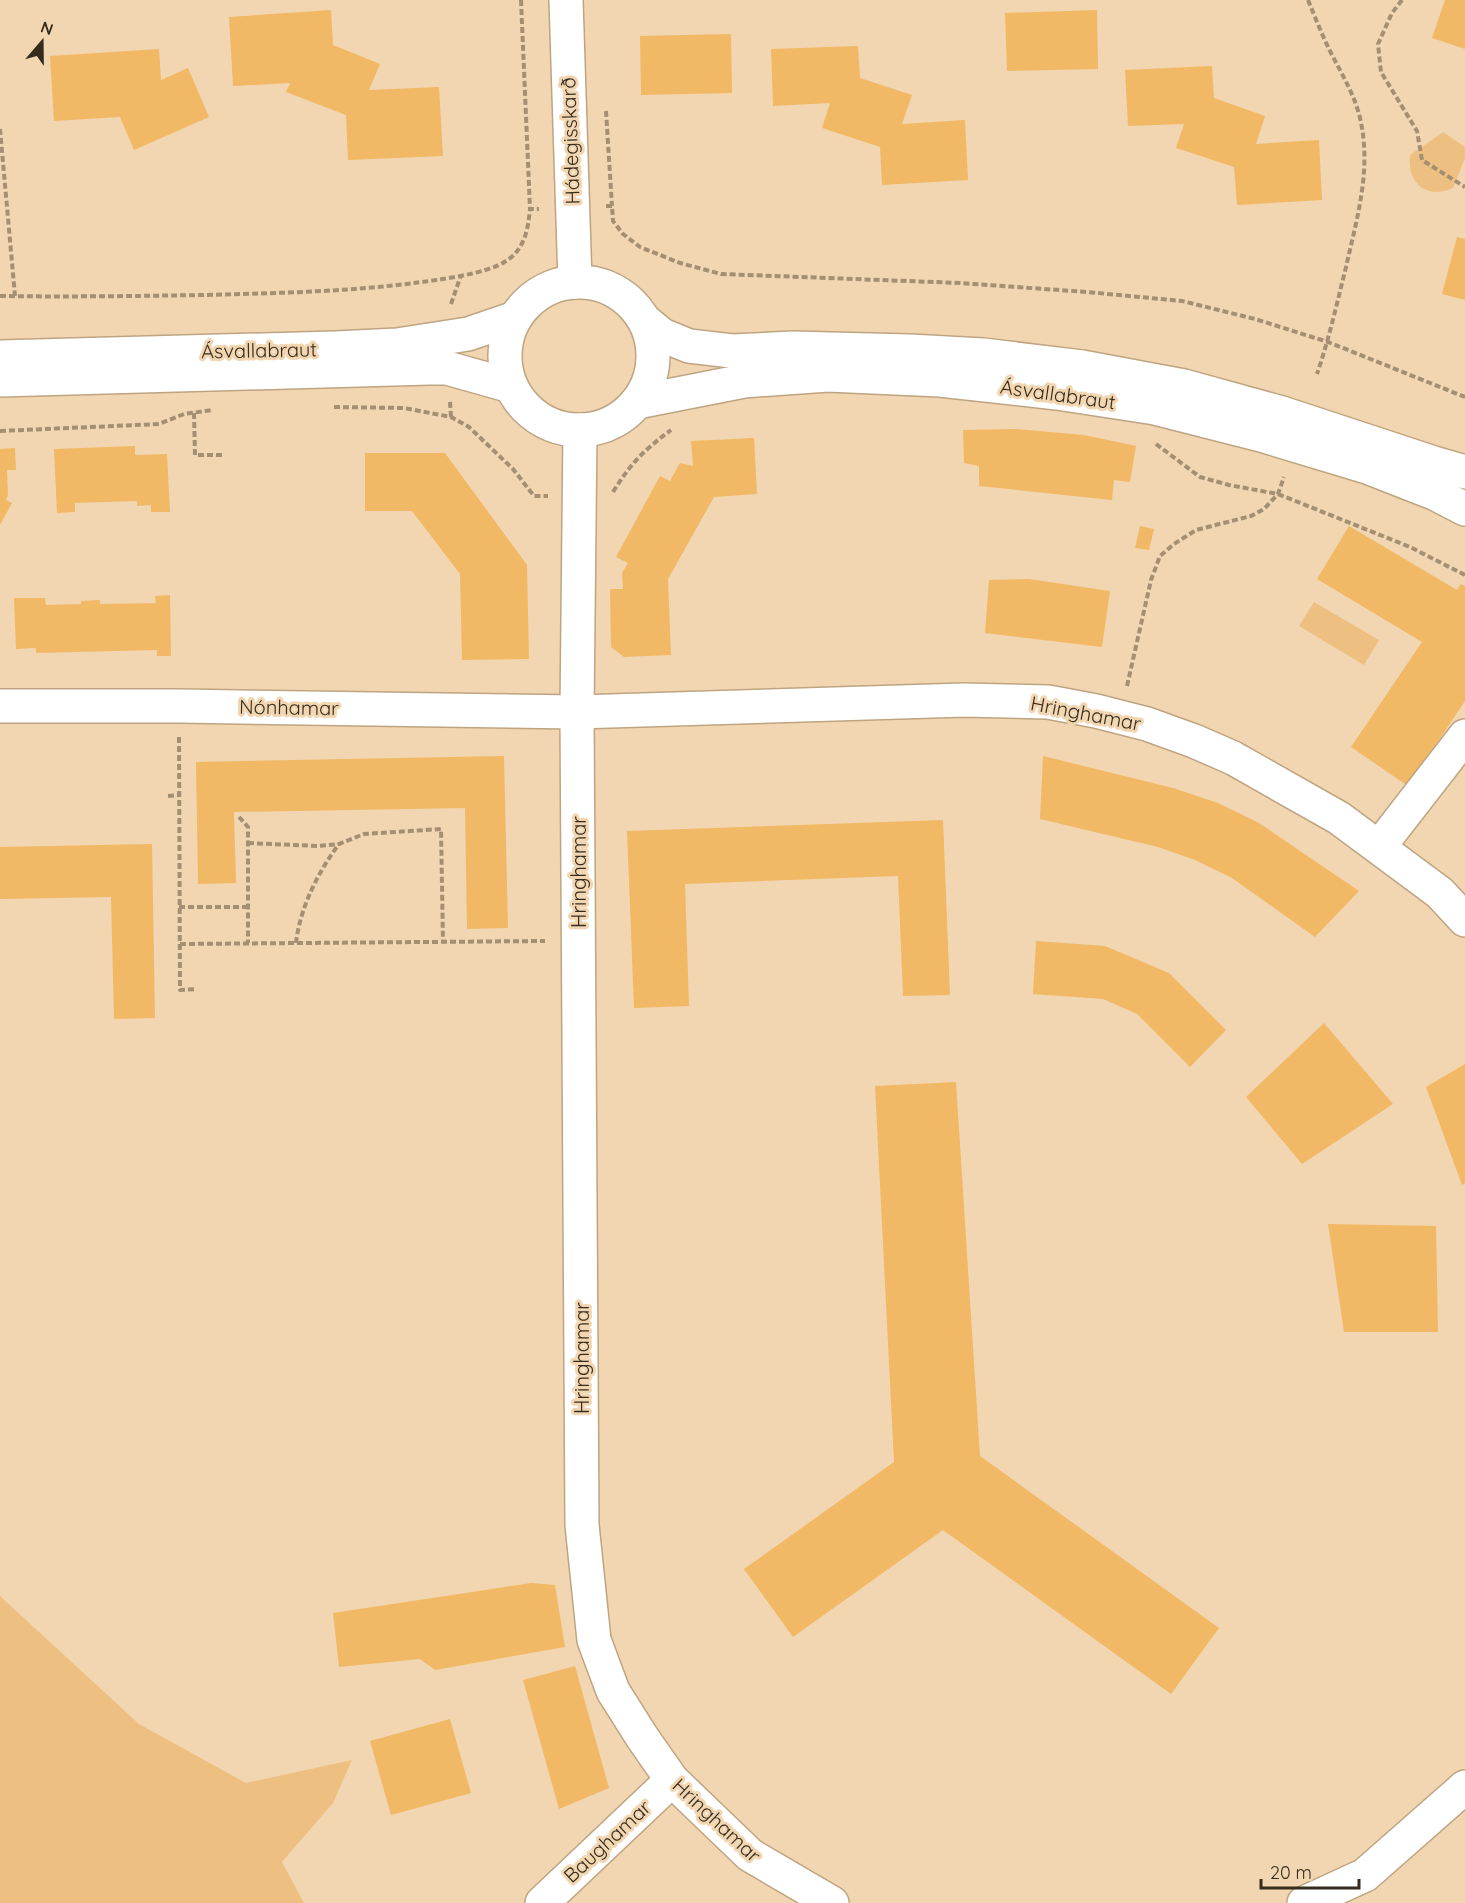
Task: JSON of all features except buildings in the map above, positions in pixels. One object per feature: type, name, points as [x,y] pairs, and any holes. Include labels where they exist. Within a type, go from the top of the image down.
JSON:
[{"type":"street","name":"Hádegisskarð","points":[[566,0],[575,282]]},
{"type":"street","points":[[575,282],[596,284],[616,291],[632,304],[645,321],[652,342],[653,363],[647,384],[637,402],[621,417],[601,427],[580,430],[558,427],[539,418],[522,404],[511,386],[505,363],[506,340],[514,318],[531,299],[551,287],[575,282]]},
{"type":"street","name":"Ásvallabraut","points":[[0,357],[397,345],[468,334],[514,318]]},
{"type":"street","name":"Ásvallabraut","points":[[645,321],[662,335],[689,346],[732,351],[793,348],[910,351],[983,355],[1082,367],[1184,386],[1282,413],[1465,472]]},
{"type":"street","name":"Ásvallabraut","points":[[0,380],[447,368],[511,386]]},
{"type":"street","name":"Ásvallabraut","points":[[637,402],[744,381],[828,375],[940,380],[1057,393],[1155,408],[1261,435],[1366,467],[1436,494],[1465,509]]},
{"type":"street","name":"Hringhamar","points":[[580,430],[577,712],[582,1525],[594,1640],[613,1691],[672,1780],[750,1855],[832,1903]]},
{"type":"street","name":"Hringhamar","points":[[577,712],[964,700],[1048,702],[1120,717],[1176,734],[1233,758],[1339,818],[1440,893],[1465,920]]},
{"type":"street","name":"Nónhamar","points":[[0,706],[179,706],[577,712]]},
{"type":"street","points":[[1379,847],[1465,736]]},
{"type":"street","name":"Baughamar","points":[[542,1903],[672,1780]]},
{"type":"street","points":[[1304,1903],[1365,1875],[1465,1787]]},
{"type":"path","points":[[0,296],[301,293],[440,280],[506,261],[519,249],[528,232],[530,209],[521,0]]},
{"type":"path","points":[[1308,0],[1330,51],[1353,95],[1360,118],[1365,167],[1363,192],[1328,342],[1317,374]]},
{"type":"path","points":[[1402,0],[1392,13],[1378,44],[1381,72],[1417,131],[1422,160],[1465,187]]},
{"type":"path","points":[[0,129],[15,296]]},
{"type":"path","points":[[530,209],[612,206],[613,221],[623,234],[640,247],[680,263],[721,274],[960,283],[1182,301],[1255,319],[1328,342],[1465,397]]},
{"type":"path","points":[[324,406],[404,408],[451,417],[469,427],[513,469],[534,496],[611,496],[623,475],[646,448],[673,429]]},
{"type":"path","points":[[0,430],[159,424],[184,414],[220,409]]},
{"type":"path","points":[[194,412],[195,455],[225,455]]},
{"type":"path","points":[[1152,441],[1200,477],[1228,485],[1278,494],[1410,547],[1465,575]]},
{"type":"path","points":[[1120,717],[1151,580],[1160,556],[1196,530],[1251,516],[1264,509],[1278,494],[1285,473]]},
{"type":"path","points":[[179,706],[180,990],[197,989]]},
{"type":"path","points":[[168,796],[179,795]]},
{"type":"path","points":[[239,817],[248,826],[248,943]]},
{"type":"path","points":[[248,843],[318,846],[339,843],[364,834],[441,829],[443,942]]},
{"type":"path","points":[[296,943],[298,927],[306,904],[326,862],[339,843]]},
{"type":"path","points":[[179,907],[248,907]]},
{"type":"path","points":[[180,944],[578,940]]},
{"type":"shaded area","points":[[1443,132],[1465,147],[1465,158],[1453,188],[1434,192],[1420,186],[1415,181],[1410,165],[1410,155]]},
{"type":"shaded area","points":[[1314,602],[1379,640],[1364,665],[1299,626]]},
{"type":"shaded area","points":[[0,1596],[139,1724],[246,1783],[352,1760],[333,1803],[282,1862],[304,1903],[0,1903]]}]
